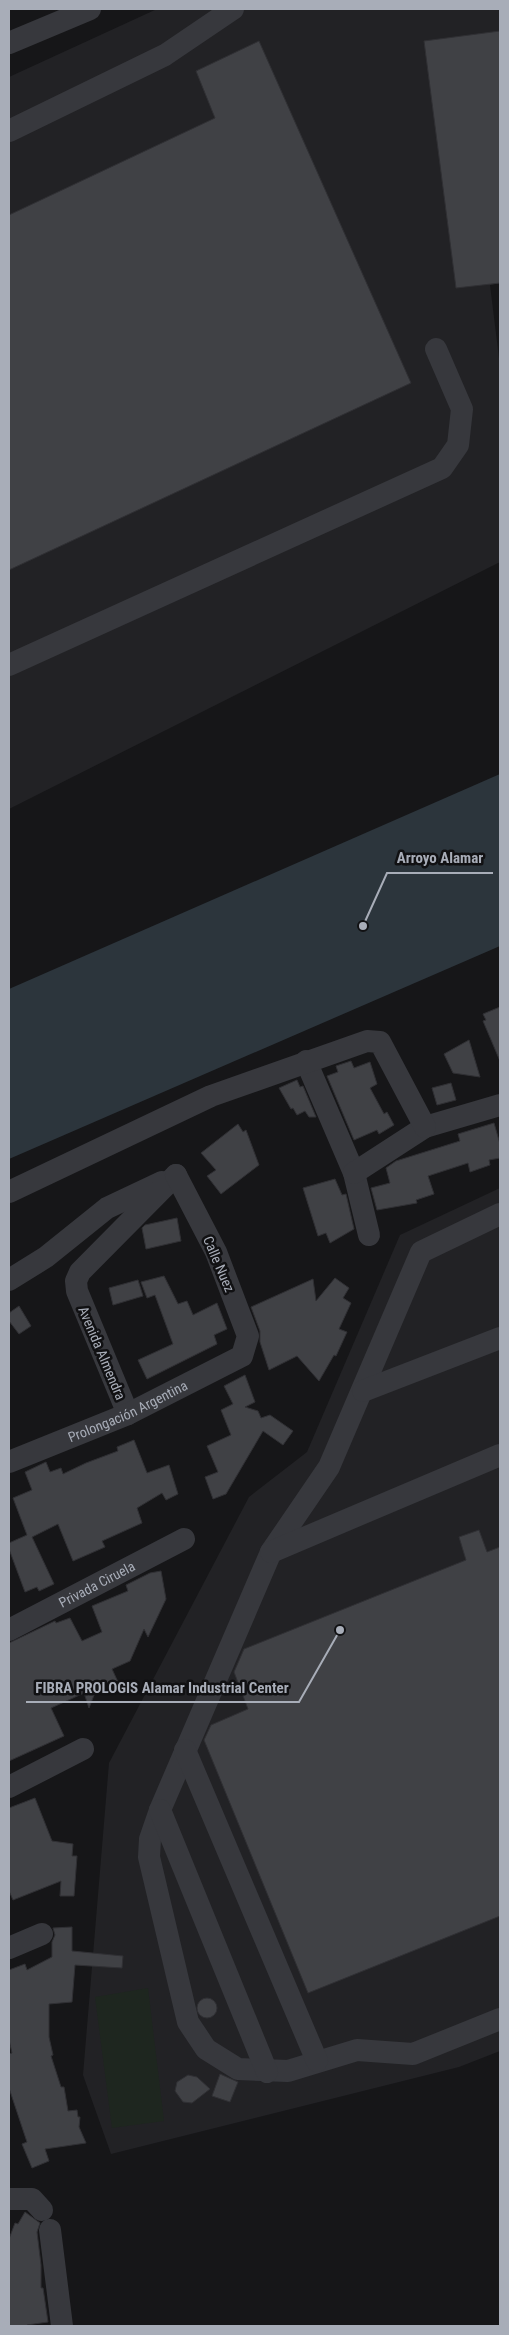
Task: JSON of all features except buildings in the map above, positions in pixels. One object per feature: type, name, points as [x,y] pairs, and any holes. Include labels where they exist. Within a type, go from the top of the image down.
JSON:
[{"type":"street","points":[[9,42],[90,9]]},
{"type":"street","points":[[9,131],[165,54],[233,9]]},
{"type":"street","points":[[9,665],[442,468],[458,445],[462,410],[436,349]]},
{"type":"street","points":[[9,1192],[211,1096],[367,1041],[380,1042],[425,1127]]},
{"type":"street","points":[[306,1061],[354,1173],[368,1235]]},
{"type":"street","points":[[354,1173],[425,1127],[500,1105]]},
{"type":"street","points":[[9,1280],[46,1257],[106,1208],[176,1175]]},
{"type":"street","name":"Avenida Almendra","points":[[128,1414],[76,1291],[76,1281],[80,1272],[176,1175]]},
{"type":"street","name":"Calle Nuez","points":[[176,1175],[216,1252],[248,1336],[242,1356]]},
{"type":"street","points":[[500,1214],[421,1252],[329,1467],[271,1552],[160,1810],[150,1840],[149,1857],[188,2022],[206,2049],[238,2069],[267,2072],[288,2071],[357,2050],[413,2054],[500,2019]]},
{"type":"street","points":[[363,1391],[500,1338]]},
{"type":"street","name":"Prolongación Argentina","points":[[9,1462],[128,1414],[242,1356]]},
{"type":"street","points":[[271,1552],[500,1455]]},
{"type":"street","name":"Privada Ciruela","points":[[9,1630],[184,1539]]},
{"type":"street","points":[[9,1787],[83,1749]]},
{"type":"street","points":[[185,1750],[317,2061]]},
{"type":"street","points":[[160,1810],[267,2072]]},
{"type":"street","points":[[9,1948],[42,1934]]},
{"type":"street","points":[[9,2198],[32,2199],[42,2210]]},
{"type":"street","points":[[50,2230],[62,2326]]},
{"type":"shaded area","points":[[157,9],[500,9],[500,283],[490,285],[500,366],[500,562],[9,809],[9,77]]},
{"type":"shaded area","points":[[500,774],[500,946],[9,1159],[9,989]]},
{"type":"shaded area","points":[[500,1188],[500,2051],[459,2067],[111,2154],[83,2075],[109,1763],[249,1497],[307,1452],[400,1235]]},
{"type":"shaded area","points":[[148,1988],[164,2121],[112,2128],[95,1997]]},
{"type":"place","name":"Arroyo Alamar","points":[[363,926]]},
{"type":"place","name":"FIBRA PROLOGIS Alamar Industrial Center","points":[[340,1630]]}]
